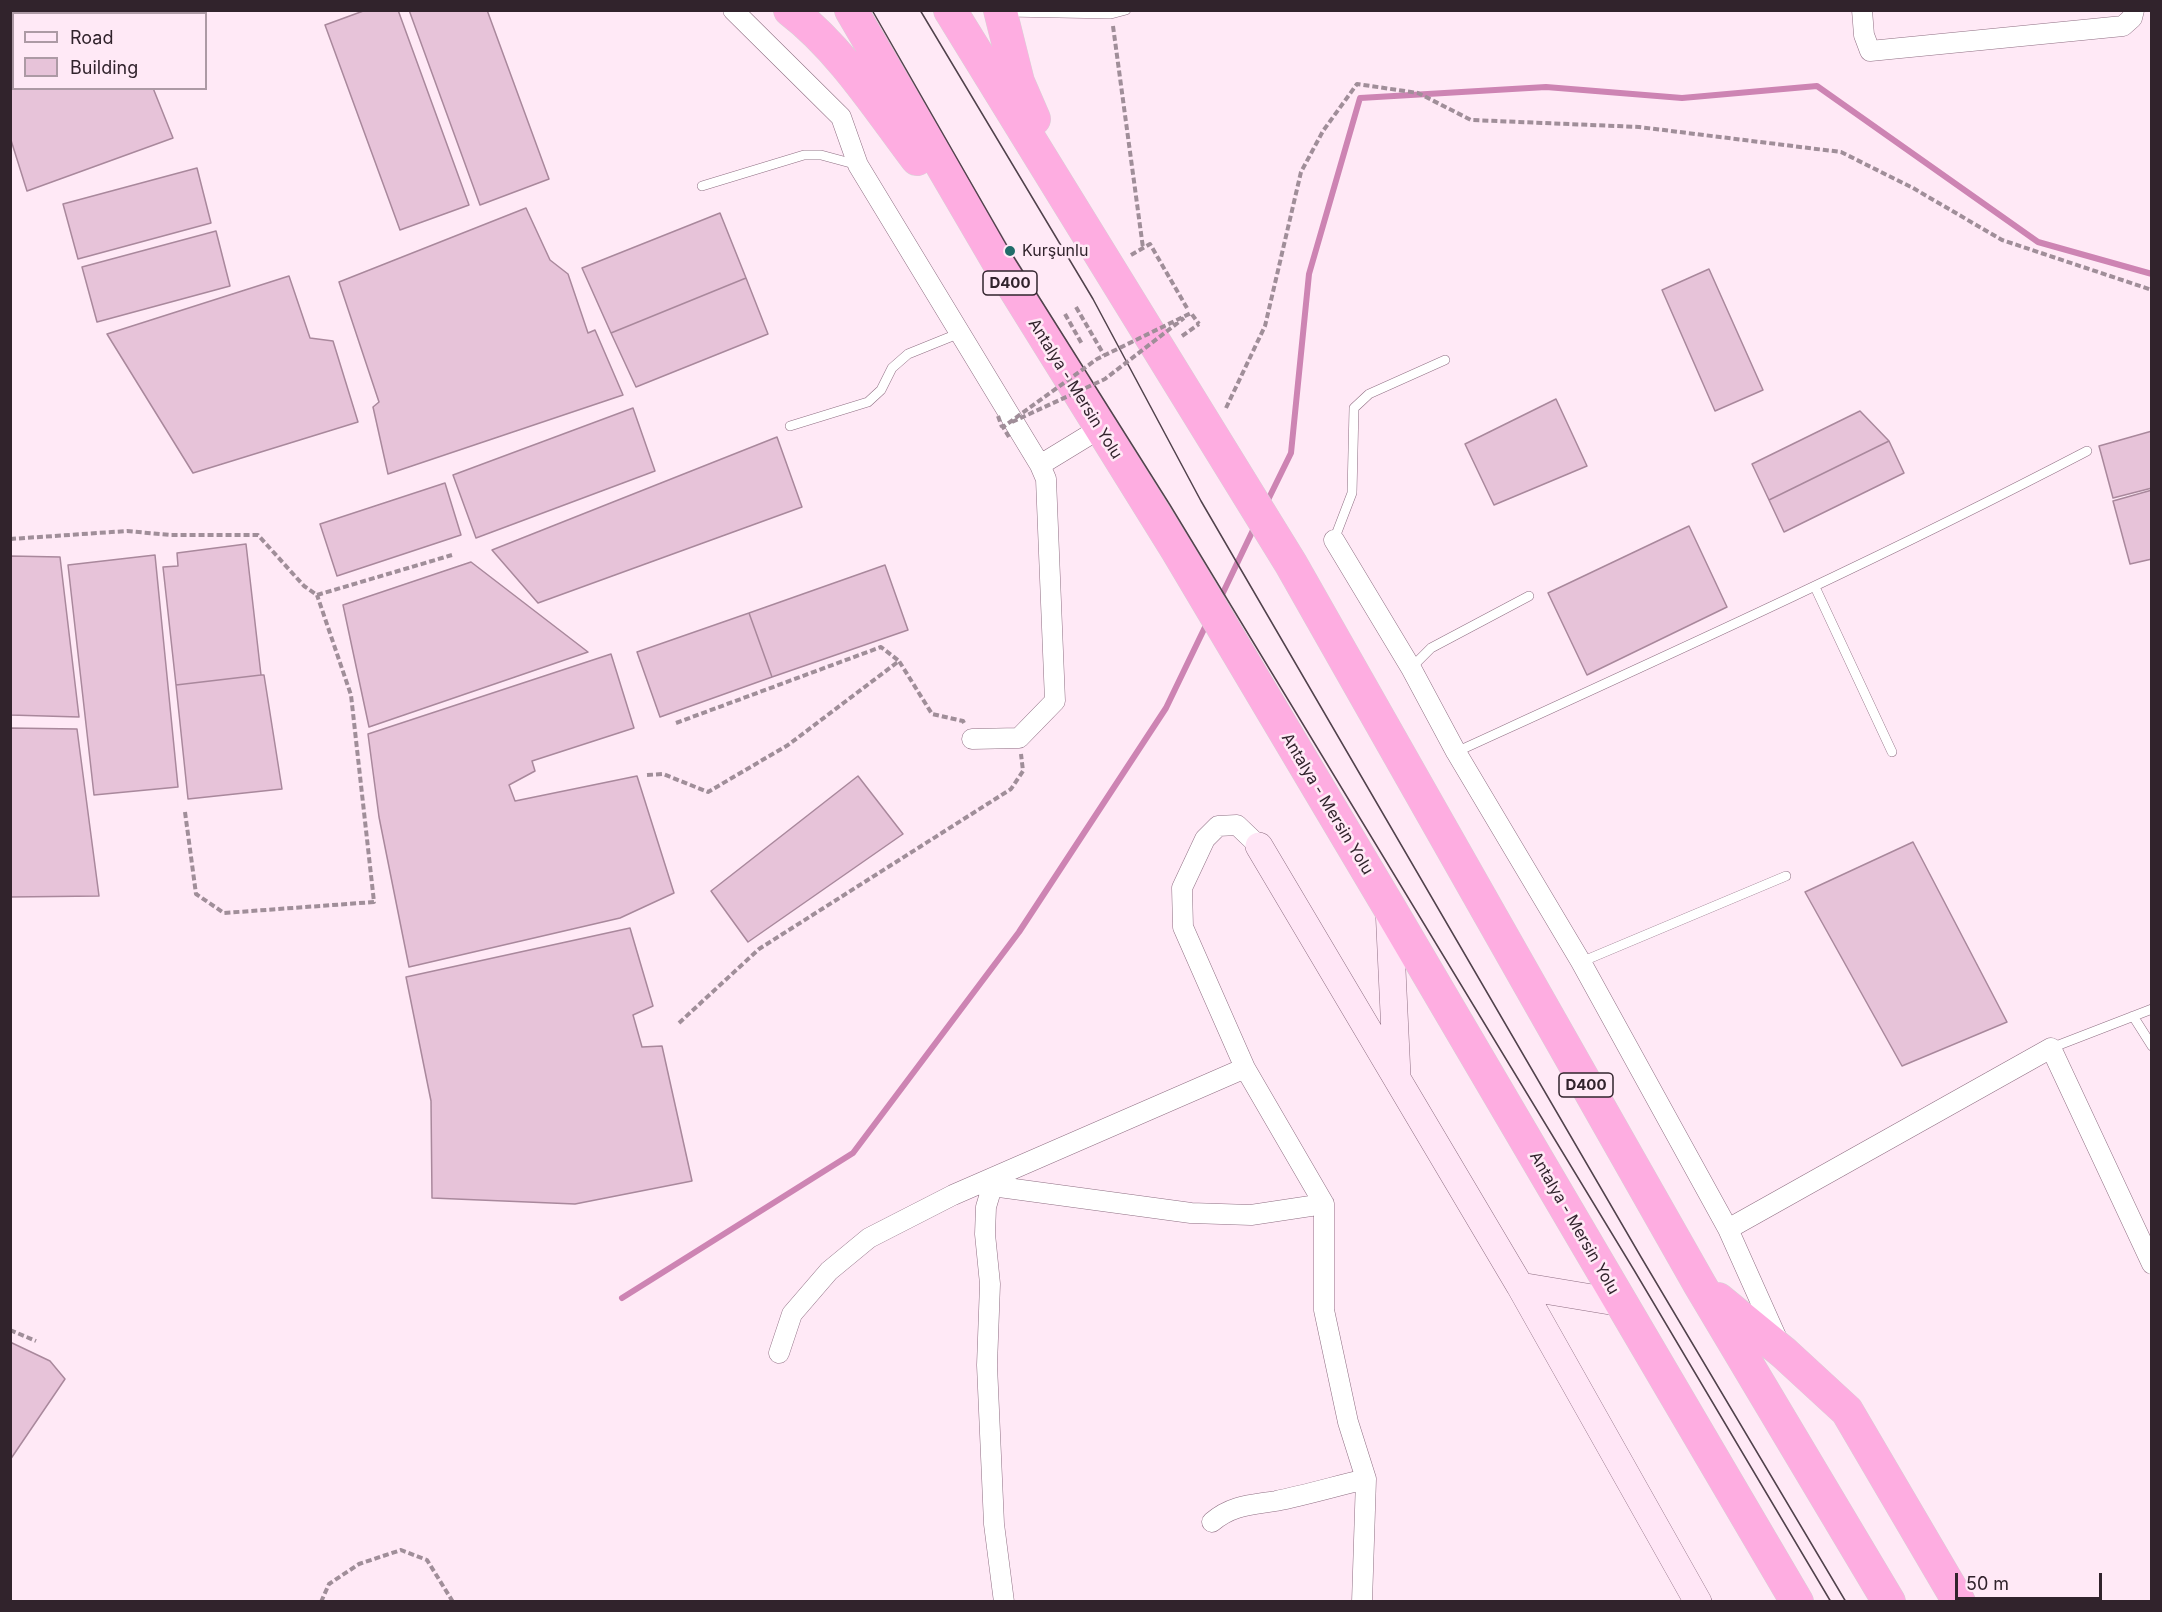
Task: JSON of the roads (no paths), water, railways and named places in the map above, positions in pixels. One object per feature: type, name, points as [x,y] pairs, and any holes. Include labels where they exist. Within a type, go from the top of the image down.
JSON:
[{"type":"highway","points":[[790,10],[808,24],[861,86],[1000,266]]},
{"type":"highway","name":"Antalya - Mersin Yolu","points":[[851,10],[1000,266],[1099,429],[1177,550],[1232,646],[1389,906],[1797,1602]]},
{"type":"highway","name":"D400","points":[[950,10],[1080,225],[1291,564],[1700,1285],[1889,1602]]},
{"type":"highway","points":[[1001,11],[1018,82],[1080,225]]},
{"type":"highway","points":[[1700,1285],[1784,1353],[1847,1412],[1959,1602]]},
{"type":"street","points":[[733,10],[841,117],[858,165],[1040,465],[1046,479],[1055,701],[1019,738],[972,739]]},
{"type":"street","points":[[1862,10],[1864,35],[1870,51],[2123,26],[2132,18],[2134,10]]},
{"type":"street","points":[[1040,465],[1099,429]]},
{"type":"street","points":[[1334,540],[1411,668],[1455,752],[1581,962],[1728,1229],[1784,1353]]},
{"type":"street","points":[[1362,1602],[1366,1479],[1348,1422],[1324,1310],[1324,1204],[1245,1068],[1183,927],[1182,888],[1205,839],[1218,826],[1237,825],[1259,846],[1520,1286],[1698,1602]]},
{"type":"street","points":[[1389,906],[1397,1081]]},
{"type":"street","points":[[1728,1229],[2051,1048],[2151,1264]]},
{"type":"street","points":[[780,1353],[792,1314],[829,1271],[868,1239],[1245,1068]]},
{"type":"street","points":[[994,1182],[1191,1213],[1251,1215],[1324,1204]]},
{"type":"street","points":[[994,1182],[986,1207],[985,1234],[990,1284],[987,1365],[994,1524],[1004,1602]]},
{"type":"street","points":[[1520,1286],[1622,1303]]},
{"type":"street","points":[[1212,1522],[1224,1512],[1246,1503],[1275,1501],[1366,1479]]},
{"type":"lane","points":[[1001,11],[1111,14],[1126,10]]},
{"type":"lane","points":[[702,186],[804,155],[821,155],[858,165]]},
{"type":"lane","points":[[790,426],[868,402],[881,390],[892,368],[908,354],[960,333]]},
{"type":"lane","points":[[1334,540],[1352,493],[1354,408],[1369,394],[1445,360]]},
{"type":"lane","points":[[1455,752],[1815,587],[1959,518],[2087,451]]},
{"type":"lane","points":[[1815,587],[1892,752]]},
{"type":"lane","points":[[1411,668],[1431,648],[1530,596]]},
{"type":"lane","points":[[1581,962],[1786,876]]},
{"type":"lane","points":[[2051,1048],[2151,1009]]},
{"type":"lane","points":[[2133,1016],[2151,1046]]},
{"type":"waterway","points":[[1266,504],[1291,453],[1309,274],[1360,98],[1546,87],[1682,98],[1817,86],[2038,242],[2152,274]]},
{"type":"waterway","points":[[1219,601],[1255,526]]},
{"type":"waterway","points":[[622,1298],[853,1153],[1019,932],[1166,708],[1207,623]]},
{"type":"tram line","points":[[872,10],[1010,251],[1170,505],[1634,1270],[1831,1602]]},
{"type":"tram line","points":[[920,10],[1093,299],[1201,501],[1641,1257],[1846,1602]]},
{"type":"place","name":"Kurşunlu","points":[[1010,251]]}]
